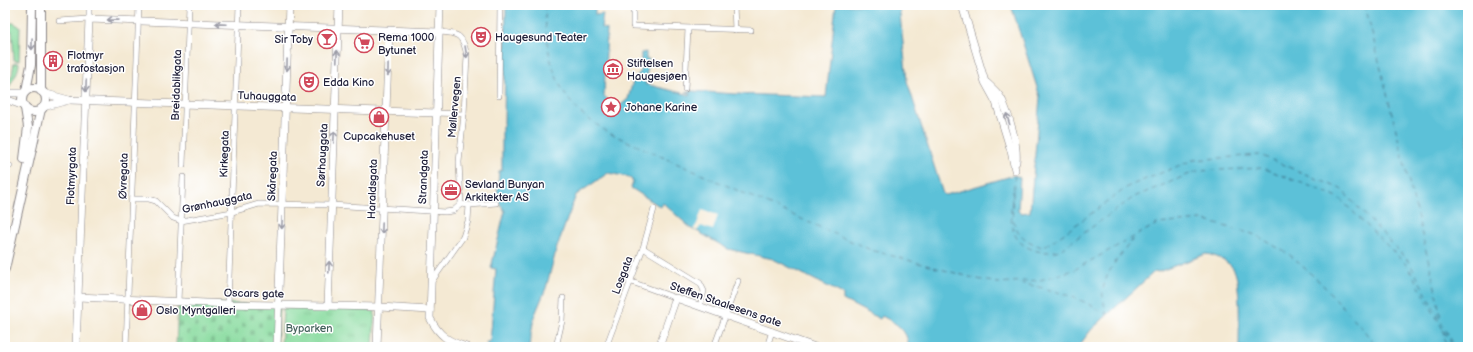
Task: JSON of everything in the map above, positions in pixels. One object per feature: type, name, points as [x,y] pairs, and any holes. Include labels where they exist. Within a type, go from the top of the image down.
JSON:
[{"type":"main road","points":[[5,248],[25,151],[28,127],[22,101],[31,65],[32,5]]},
{"type":"main road","points":[[5,269],[42,108],[45,102],[42,92],[41,5]]},
{"type":"main road","points":[[25,92],[34,88],[42,92]]},
{"type":"main road","points":[[24,107],[35,112],[42,108]]},
{"type":"street","name":"Flotmyrgata","points":[[76,347],[89,5]]},
{"type":"street","name":"Øvregata","points":[[126,347],[139,5]]},
{"type":"street","name":"Breidablikgata","points":[[183,165],[189,5]]},
{"type":"street","name":"Kirkegata","points":[[228,304],[239,5]]},
{"type":"street","name":"Skåregata","points":[[277,347],[289,5]]},
{"type":"street","name":"Sørhauggata","points":[[328,306],[339,5]]},
{"type":"street","name":"Strandgata","points":[[440,5],[430,318],[443,338],[450,342],[467,347]]},
{"type":"street","points":[[499,96],[500,5]]},
{"type":"street","points":[[633,5],[633,26],[751,30]]},
{"type":"street","points":[[734,5],[735,30]]},
{"type":"street","points":[[962,5],[985,82],[996,102],[1011,151],[1015,173]]},
{"type":"street","points":[[59,21],[88,19],[138,20],[439,32]]},
{"type":"street","points":[[685,89],[688,29]]},
{"type":"street","name":"Haraldsgata","points":[[377,347],[380,307],[389,31]]},
{"type":"street","name":"Møllervegen","points":[[439,32],[455,33],[462,40],[465,46],[467,64],[459,162],[461,204]]},
{"type":"street","points":[[5,93],[25,92]]},
{"type":"street","name":"Tuhauggata","points":[[42,92],[69,100],[85,101],[464,114]]},
{"type":"street","points":[[5,100],[24,107]]},
{"type":"street","name":"Tuhauggata","points":[[42,108],[69,100]]},
{"type":"street","points":[[178,302],[183,177]]},
{"type":"street","name":"Grønhauggata","points":[[132,198],[156,201],[173,218],[181,221],[232,212],[259,204],[331,205],[433,211]]},
{"type":"street","points":[[433,211],[450,212],[461,204],[469,205],[496,203]]},
{"type":"street","points":[[431,282],[463,237],[468,221],[469,205]]},
{"type":"street","name":"Losgata","points":[[606,347],[629,281],[643,248],[654,209]]},
{"type":"street","points":[[643,248],[700,283],[704,291],[700,306]]},
{"type":"street","name":"Steffen Staalesens gate","points":[[629,281],[815,347]]},
{"type":"street","points":[[714,347],[738,282]]},
{"type":"street","name":"Oscars gate","points":[[78,297],[228,304],[380,307],[430,310]]},
{"type":"street","points":[[556,347],[562,321],[563,298]]},
{"type":"street","points":[[659,347],[676,298]]},
{"type":"street","points":[[767,347],[772,331]]},
{"type":"green space","points":[[5,23],[14,23],[20,27],[19,61],[14,60],[12,31],[6,32]]},
{"type":"green space","points":[[14,63],[19,63],[18,71],[8,91],[5,91],[5,83],[12,75]]},
{"type":"green space","points":[[178,302],[279,305],[277,347],[176,347]]},
{"type":"green space","name":"Byparken","points":[[283,308],[375,310],[373,347],[281,347]]},
{"type":"water","points":[[506,5],[595,5],[595,15],[603,14],[601,28],[607,29],[604,96],[617,108],[628,99],[633,81],[641,71],[641,53],[646,52],[646,59],[649,59],[645,84],[690,95],[690,93],[686,92],[692,91],[826,97],[836,5],[899,5],[907,81],[943,194],[946,195],[1015,175],[1020,178],[1018,211],[1021,213],[1030,212],[1040,97],[1011,5],[1468,5],[1468,347],[1239,347],[1238,285],[1234,270],[1218,257],[1206,254],[1158,272],[1155,271],[1091,330],[1078,347],[909,347],[904,331],[882,316],[880,319],[843,300],[843,294],[773,259],[728,249],[693,230],[663,203],[661,207],[631,188],[633,181],[629,177],[608,173],[576,195],[557,247],[546,288],[534,317],[529,347],[488,347],[486,342],[490,342],[496,269],[491,268],[505,211],[497,200],[499,171],[502,170]]},
{"type":"pier","points":[[702,210],[718,215],[713,230],[701,226],[697,231],[693,230]]},
{"type":"ferry route","points":[[545,5],[547,43],[557,79],[570,101],[589,119],[611,134],[871,250],[977,279],[998,283],[1040,280],[1074,270],[1157,224],[1202,220],[1256,235],[1290,255],[1321,283],[1358,323],[1377,347]]},
{"type":"ferry route","points":[[1365,5],[1435,287],[1441,319]]},
{"type":"ferry route","points":[[1015,175],[1012,209],[1016,228],[1021,235],[1030,242],[1042,247],[1055,240],[1129,186],[1193,160],[1260,155],[1341,189],[1409,262],[1455,347]]},
{"type":"ferry route","points":[[1013,190],[1011,222],[1016,236],[1020,242],[1031,249],[1051,252],[1060,250],[1134,197],[1197,171],[1263,168],[1338,197],[1407,265],[1453,347]]},
{"type":"ferry route","points":[[1107,315],[1103,296],[1107,276],[1133,239]]},
{"type":"ferry route","points":[[1020,283],[1065,294],[1087,303],[1107,315]]},
{"type":"ferry route","points":[[1443,330],[1446,347]]},
{"type":"place","name":"Haugesund Teater","points":[[481,37]]},
{"type":"place","name":"Sir Toby","points":[[327,39]]},
{"type":"place","name":"Rema 1000 Bytunet","points":[[364,43]]},
{"type":"place","name":"Flotmyr trafostasjon","points":[[53,61]]},
{"type":"place","name":"Stiftelsen Haugesjøen","points":[[613,69]]},
{"type":"place","name":"Edda Kino","points":[[309,82]]},
{"type":"place","name":"Johane Karine","points":[[611,107]]},
{"type":"place","name":"Cupcakehuset","points":[[379,117]]},
{"type":"place","name":"Sevland Bunyan Arkitekter AS","points":[[451,190]]},
{"type":"place","name":"Oslo Myntgalleri","points":[[142,310]]}]
